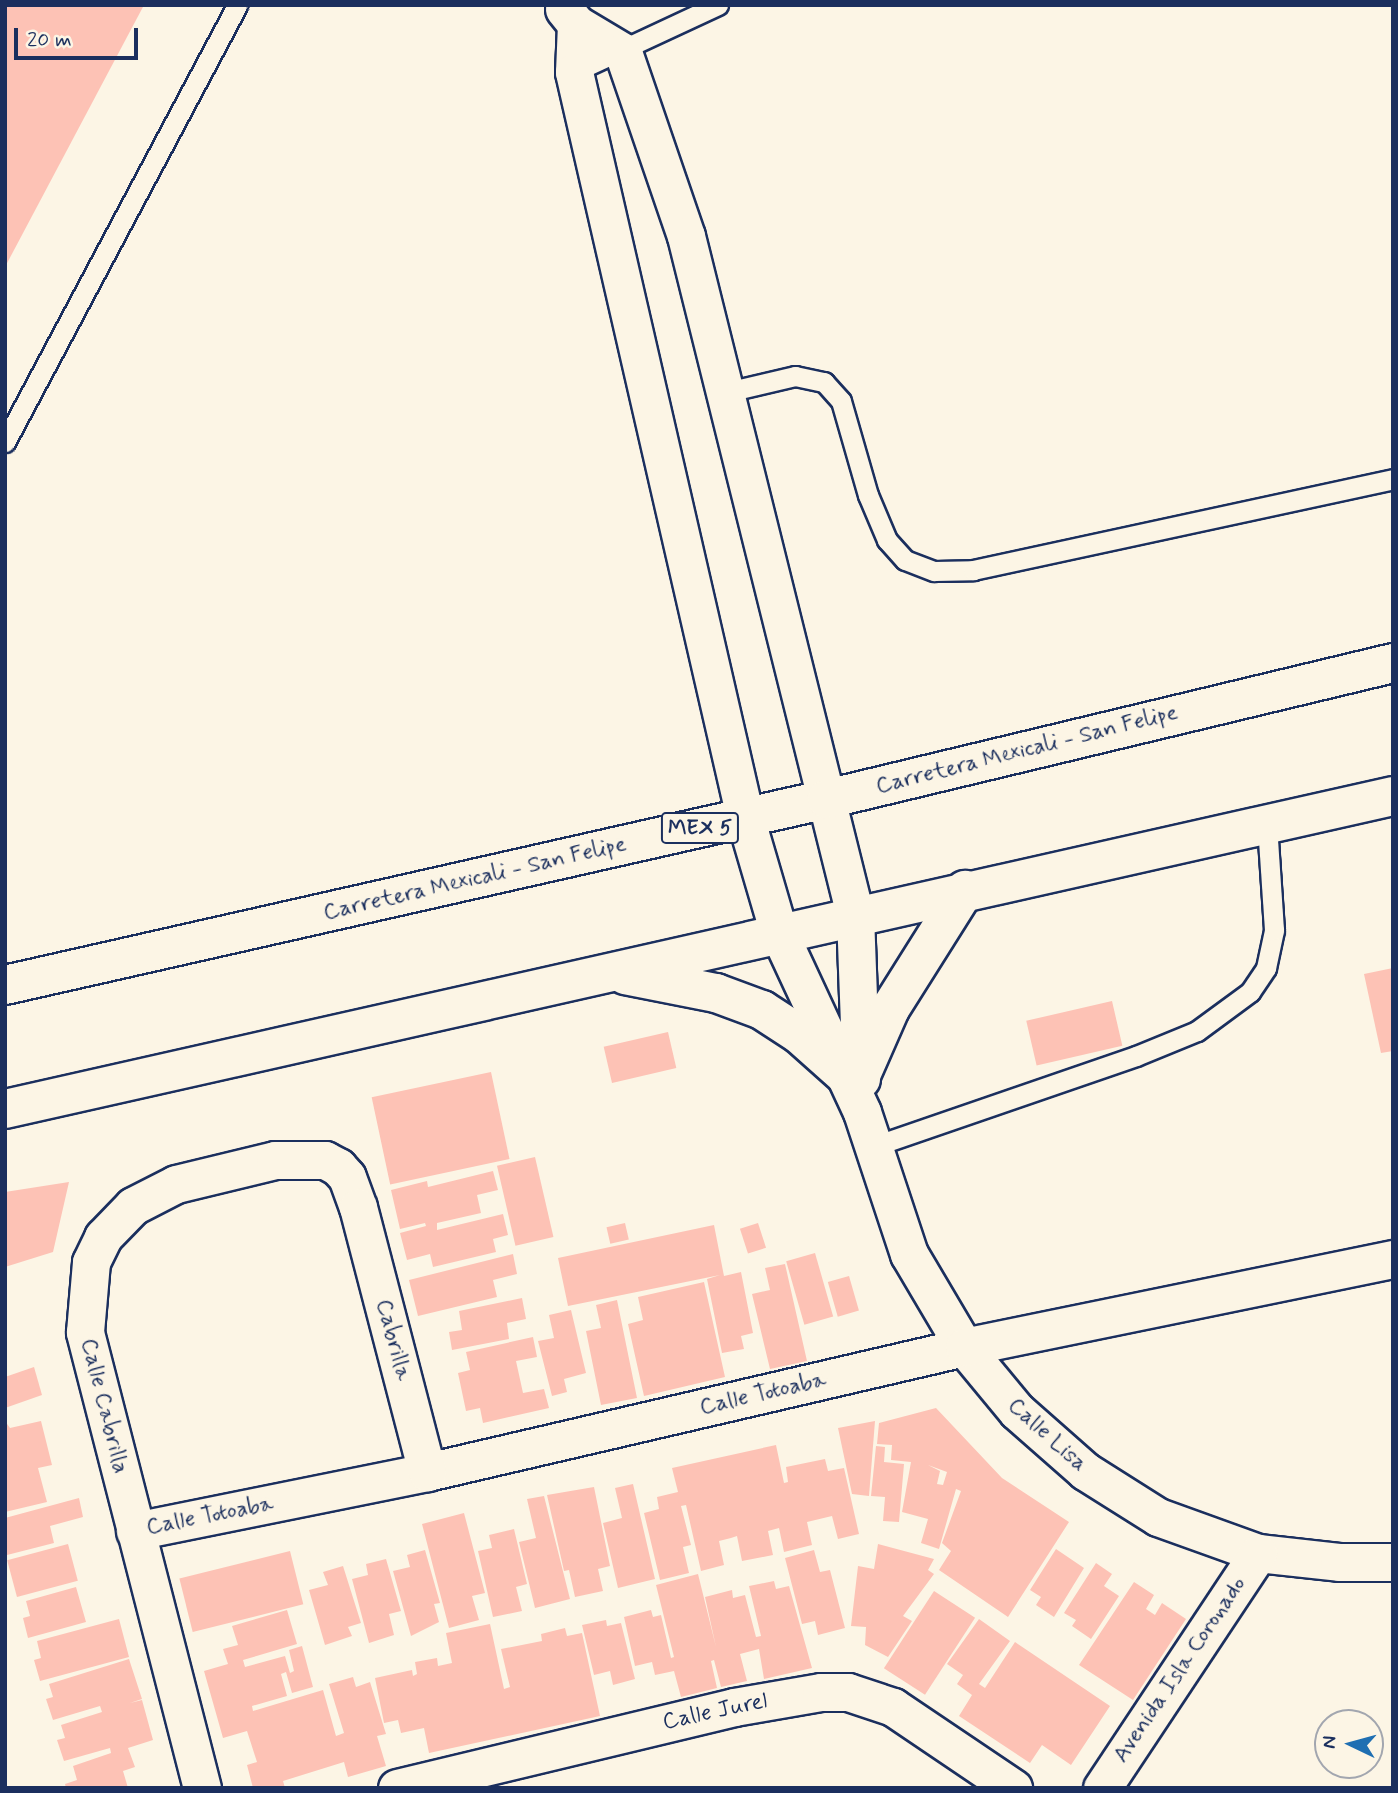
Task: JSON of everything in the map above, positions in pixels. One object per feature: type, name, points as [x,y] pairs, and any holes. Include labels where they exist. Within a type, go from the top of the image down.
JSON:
[{"type":"highway","name":"Carretera Mexicali - San Felipe","points":[[5,985],[827,799],[1393,663]]},
{"type":"highway","points":[[5,1109],[965,890],[1393,796]]},
{"type":"highway","points":[[609,972],[716,993],[762,1010],[799,1034],[856,1087],[890,1009],[965,890]]},
{"type":"street","points":[[569,15],[623,52]]},
{"type":"street","name":"Calle Lisa","points":[[569,15],[573,72],[745,817],[779,933],[856,1087],[872,1147],[909,1254],[964,1347],[1017,1411],[1085,1471],[1158,1517],[1258,1553],[1339,1562],[1393,1562]]},
{"type":"street","name":"Calle Lisa","points":[[623,52],[686,236],[727,392],[855,915],[856,1087]]},
{"type":"street","name":"Calle Cabrilla","points":[[202,1788],[85,1332],[91,1262],[103,1237],[133,1206],[176,1184],[275,1160],[325,1160],[347,1177],[358,1207]]},
{"type":"street","name":"Cabrilla","points":[[358,1207],[427,1472]]},
{"type":"street","name":"Calle Totoaba","points":[[135,1531],[427,1472],[964,1347],[1393,1259]]},
{"type":"street","name":"Avenida Isla Coronado","points":[[1102,1788],[1258,1553]]},
{"type":"street","name":"Calle Jurel","points":[[397,1788],[484,1765],[781,1698],[848,1692],[913,1718],[1013,1788]]},
{"type":"street","points":[[484,1765],[512,1788]]},
{"type":"lane","points":[[5,442],[237,5]]},
{"type":"lane","points":[[573,72],[623,52],[718,5]]},
{"type":"lane","points":[[727,392],[795,376],[824,382],[841,401],[868,495],[887,540],[905,560],[934,571],[973,570],[1393,480]]},
{"type":"lane","points":[[872,1147],[1136,1056],[1198,1031],[1250,992],[1266,968],[1274,930],[1267,824]]},
{"type":"building","points":[[5,5],[144,5],[5,267]]},
{"type":"building","points":[[1393,968],[1393,1051],[1381,1053],[1364,974]]},
{"type":"building","points":[[1112,1001],[1122,1046],[1037,1066],[1026,1021]]},
{"type":"building","points":[[668,1032],[676,1068],[612,1083],[604,1047]]},
{"type":"building","points":[[491,1072],[510,1159],[390,1184],[372,1097]]},
{"type":"building","points":[[535,1157],[553,1237],[515,1246],[497,1166]]},
{"type":"building","points":[[493,1171],[498,1190],[477,1195],[481,1213],[437,1223],[437,1230],[503,1214],[508,1235],[493,1239],[496,1252],[433,1267],[430,1254],[407,1260],[400,1233],[426,1226],[425,1223],[400,1229],[391,1190],[427,1181],[428,1187]]},
{"type":"building","points":[[69,1182],[53,1252],[5,1267],[5,1192]]},
{"type":"building","points":[[625,1223],[629,1240],[610,1244],[606,1227]]},
{"type":"building","points":[[758,1223],[766,1248],[748,1254],[740,1229]]},
{"type":"building","points":[[714,1225],[724,1276],[741,1272],[753,1333],[741,1336],[744,1349],[722,1353],[707,1279],[720,1275],[568,1306],[558,1258]]},
{"type":"building","points":[[815,1253],[833,1316],[804,1325],[786,1261]]},
{"type":"building","points":[[513,1254],[517,1274],[493,1280],[497,1297],[418,1316],[409,1280]]},
{"type":"building","points":[[785,1264],[807,1361],[770,1369],[752,1294],[770,1290],[765,1268]]},
{"type":"building","points":[[849,1276],[859,1311],[838,1317],[828,1282]]},
{"type":"building","points":[[704,1282],[725,1377],[644,1396],[628,1324],[643,1320],[638,1297]]},
{"type":"building","points":[[522,1298],[526,1319],[507,1323],[509,1339],[452,1350],[449,1332],[462,1330],[459,1311]]},
{"type":"building","points":[[617,1300],[637,1398],[601,1405],[586,1331],[601,1328],[596,1305]]},
{"type":"building","points":[[571,1310],[586,1373],[564,1379],[567,1392],[552,1396],[538,1341],[554,1338],[549,1315]]},
{"type":"building","points":[[533,1337],[537,1357],[516,1361],[523,1393],[544,1389],[549,1408],[483,1423],[480,1408],[466,1411],[458,1373],[470,1370],[466,1352]]},
{"type":"building","points":[[34,1367],[42,1395],[5,1408],[5,1377]]},
{"type":"building","points":[[936,1408],[1002,1478],[1069,1522],[1008,1617],[939,1570],[951,1551],[942,1543],[961,1491],[956,1489],[939,1549],[921,1543],[928,1519],[902,1512],[911,1462],[891,1460],[892,1445],[877,1444],[879,1423]],"holes":[[[928,1465],[947,1472],[943,1485],[937,1484],[940,1471]]]},
{"type":"building","points":[[5,1421],[10,1428],[41,1421],[52,1465],[38,1468],[47,1502],[5,1512]]},
{"type":"building","points":[[875,1421],[869,1496],[852,1494],[838,1428]]},
{"type":"building","points":[[776,1445],[784,1483],[788,1482],[786,1467],[825,1459],[828,1471],[844,1468],[859,1534],[838,1539],[832,1516],[807,1522],[812,1545],[784,1552],[779,1528],[768,1531],[773,1555],[742,1561],[737,1536],[719,1541],[724,1565],[701,1571],[686,1505],[681,1506],[691,1545],[683,1547],[689,1573],[660,1580],[644,1513],[659,1509],[657,1497],[678,1492],[672,1468]]},
{"type":"building","points":[[876,1446],[885,1447],[884,1462],[904,1464],[899,1522],[883,1521],[885,1497],[871,1496]]},
{"type":"building","points":[[633,1484],[655,1579],[618,1588],[603,1523],[622,1518],[615,1488]]},
{"type":"building","points":[[594,1487],[610,1566],[598,1569],[603,1591],[575,1597],[569,1570],[564,1571],[547,1495]]},
{"type":"building","points":[[544,1496],[570,1599],[535,1608],[519,1542],[536,1538],[527,1499]]},
{"type":"building","points":[[79,1498],[83,1517],[50,1526],[54,1543],[7,1555],[5,1518]]},
{"type":"building","points":[[464,1513],[485,1593],[472,1596],[479,1620],[449,1628],[422,1524]]},
{"type":"building","points":[[514,1529],[527,1584],[516,1587],[522,1611],[493,1617],[478,1551],[492,1548],[489,1535]]},
{"type":"building","points":[[68,1544],[78,1581],[17,1597],[7,1560]]},
{"type":"building","points":[[878,1544],[934,1559],[928,1570],[934,1574],[903,1616],[912,1621],[888,1657],[865,1645],[866,1627],[851,1626],[858,1566],[874,1569]]},
{"type":"building","points":[[1056,1549],[1084,1568],[1054,1617],[1036,1605],[1041,1597],[1030,1590]]},
{"type":"building","points":[[425,1550],[440,1603],[434,1604],[439,1622],[411,1636],[393,1571],[410,1567],[407,1555]]},
{"type":"building","points":[[814,1550],[820,1572],[830,1570],[845,1628],[818,1635],[815,1621],[802,1624],[785,1558]]},
{"type":"building","points":[[290,1551],[303,1604],[193,1632],[179,1579]]},
{"type":"building","points":[[386,1559],[401,1611],[389,1614],[394,1635],[369,1643],[352,1579],[368,1575],[366,1564]]},
{"type":"building","points":[[1096,1563],[1112,1574],[1104,1586],[1119,1596],[1091,1639],[1072,1626],[1076,1620],[1064,1613]]},
{"type":"building","points":[[343,1566],[361,1623],[348,1627],[352,1636],[325,1645],[309,1590],[328,1585],[323,1572]]},
{"type":"building","points":[[698,1574],[716,1647],[705,1597],[732,1590],[733,1598],[745,1595],[756,1637],[761,1636],[749,1586],[774,1581],[776,1589],[789,1586],[812,1668],[764,1679],[759,1649],[740,1654],[747,1681],[721,1687],[714,1660],[711,1661],[717,1688],[681,1697],[674,1671],[655,1675],[652,1662],[635,1666],[624,1617],[651,1610],[653,1617],[661,1615],[671,1658],[674,1657],[656,1585]]},
{"type":"building","points":[[1134,1582],[1154,1595],[1146,1609],[1155,1615],[1162,1603],[1186,1619],[1133,1700],[1079,1665]]},
{"type":"building","points":[[76,1587],[86,1622],[28,1638],[23,1618],[30,1616],[26,1601]]},
{"type":"building","points":[[934,1591],[975,1618],[925,1695],[884,1668]]},
{"type":"building","points":[[287,1610],[297,1644],[243,1660],[245,1667],[285,1656],[290,1673],[294,1671],[289,1650],[302,1646],[313,1687],[292,1693],[286,1672],[281,1674],[287,1696],[252,1706],[253,1711],[323,1690],[336,1736],[344,1733],[329,1684],[353,1677],[356,1687],[370,1682],[386,1734],[377,1736],[386,1766],[348,1777],[344,1762],[283,1781],[285,1788],[253,1788],[247,1765],[257,1762],[247,1731],[223,1738],[204,1671],[228,1664],[223,1649],[238,1645],[232,1626]]},
{"type":"building","points":[[119,1619],[129,1657],[40,1681],[34,1660],[41,1658],[37,1641]]},
{"type":"building","points":[[979,1619],[1010,1641],[979,1684],[985,1688],[1015,1642],[1110,1706],[1071,1765],[1042,1745],[1030,1763],[959,1716],[972,1695],[957,1684],[963,1675],[947,1664]]},
{"type":"building","points":[[606,1620],[607,1626],[621,1623],[635,1679],[613,1685],[610,1671],[594,1675],[582,1625]]},
{"type":"building","points":[[490,1624],[504,1689],[510,1687],[501,1649],[542,1641],[541,1634],[565,1628],[567,1636],[582,1633],[600,1716],[429,1753],[424,1728],[401,1733],[398,1720],[384,1723],[375,1678],[412,1670],[413,1676],[417,1674],[415,1662],[437,1658],[438,1666],[452,1663],[446,1633]]},
{"type":"building","points":[[129,1659],[142,1699],[130,1703],[142,1700],[153,1740],[128,1748],[135,1767],[123,1771],[128,1788],[66,1788],[65,1784],[77,1780],[73,1766],[111,1753],[110,1748],[64,1761],[57,1740],[65,1738],[61,1725],[102,1712],[100,1706],[53,1720],[46,1699],[53,1697],[49,1684]]}]
